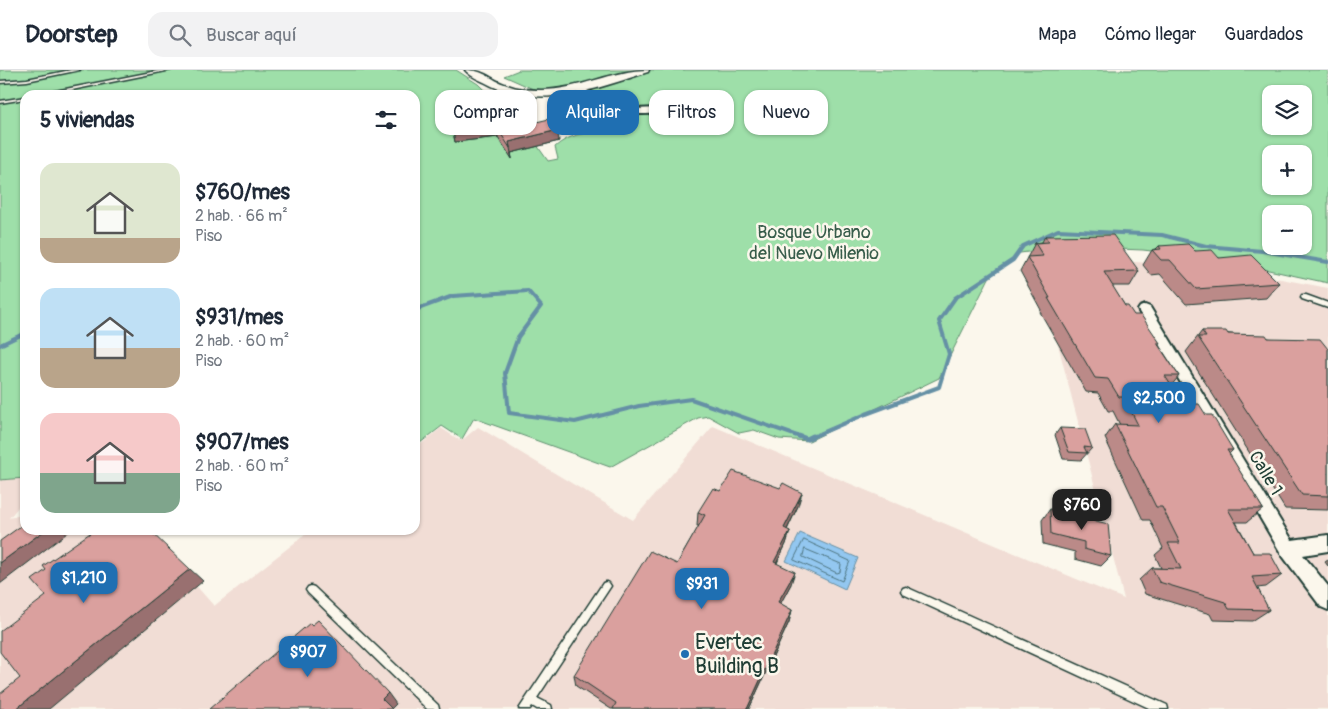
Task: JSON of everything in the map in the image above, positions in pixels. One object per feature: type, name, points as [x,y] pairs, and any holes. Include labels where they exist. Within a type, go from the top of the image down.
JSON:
[{"type":"street","points":[[470,70],[502,87],[525,92],[547,94]]},
{"type":"street","points":[[579,90],[644,70]]},
{"type":"street","name":"Calle 1","points":[[1145,310],[1288,549],[1328,601]]},
{"type":"street","points":[[1288,549],[1328,543]]},
{"type":"lane","points":[[0,82],[27,80],[78,70]]},
{"type":"lane","points":[[66,90],[169,70]]},
{"type":"lane","points":[[0,102],[20,99]]},
{"type":"lane","points":[[1304,297],[1328,306]]},
{"type":"lane","points":[[524,709],[606,586]]},
{"type":"lane","points":[[311,590],[434,709]]},
{"type":"lane","points":[[906,591],[1163,709]]},
{"type":"lane","points":[[530,700],[547,709]]},
{"type":"shaded area","points":[[1035,256],[1218,267],[1328,288],[1328,709],[0,709],[0,476],[20,476],[20,505],[9,518],[20,515],[20,535],[151,535],[214,606],[305,535],[420,535],[420,445],[441,428],[461,441],[478,427],[633,520],[713,426],[1124,599]]},
{"type":"green space","name":"Bosque Urbano del Nuevo Milenio","points":[[0,70],[456,70],[484,90],[435,90],[435,135],[530,135],[548,161],[558,159],[555,147],[571,137],[579,135],[639,135],[639,90],[547,90],[547,95],[504,76],[519,70],[1328,70],[1328,283],[1218,259],[1143,250],[1068,247],[1020,253],[989,278],[939,378],[809,441],[779,439],[754,430],[739,433],[708,416],[698,418],[610,467],[474,418],[462,439],[442,426],[420,443],[420,90],[20,90],[20,478],[0,480]]},
{"type":"water","points":[[800,533],[858,558],[845,589],[786,561]]},
{"type":"building","points":[[547,119],[547,133],[509,142],[510,148],[502,135],[537,135],[537,122]]},
{"type":"building","points":[[1113,235],[1139,271],[1104,272],[1125,306],[1128,306],[1134,315],[1141,315],[1160,343],[1157,343],[1179,376],[1165,376],[1183,404],[1199,404],[1206,415],[1212,415],[1233,450],[1227,450],[1263,509],[1228,509],[1253,553],[1270,553],[1282,575],[1252,577],[1269,610],[1229,609],[1225,602],[1159,582],[1152,568],[1181,569],[1168,543],[1180,543],[1162,507],[1156,507],[1115,424],[1138,425],[1124,397],[1119,397],[1108,379],[1095,378],[1048,298],[1050,298],[1027,257],[1043,256],[1035,243],[1049,242],[1045,236]]},
{"type":"building","points":[[1188,244],[1195,251],[1212,250],[1219,258],[1251,255],[1279,283],[1196,289],[1170,260],[1161,260],[1152,250],[1161,249],[1159,246]]},
{"type":"building","points":[[1202,331],[1266,335],[1268,338],[1320,339],[1328,349],[1328,496],[1302,495],[1198,337],[1206,337]]},
{"type":"building","points":[[1060,428],[1085,429],[1092,448],[1084,447],[1087,453],[1069,452]]},
{"type":"building","points":[[733,471],[780,488],[783,483],[802,493],[784,528],[790,531],[774,562],[795,572],[778,602],[792,610],[747,709],[613,709],[616,703],[574,675],[650,551],[677,564],[705,515],[698,512],[713,488],[720,491]]},
{"type":"building","points":[[1050,509],[1108,524],[1111,556],[1084,549],[1084,542],[1051,534]]},
{"type":"building","points":[[20,527],[20,535],[38,535],[0,563],[0,541]]},
{"type":"building","points":[[87,535],[154,535],[190,569],[16,709],[0,709],[0,694],[20,678],[0,652],[0,631],[46,596],[32,580],[46,570],[43,566]]},
{"type":"building","points":[[318,620],[388,693],[382,699],[392,709],[209,709],[310,623],[312,625]]},
{"type":"waterway","points":[[810,438],[866,414],[939,387],[949,354],[939,321],[955,298],[1013,260],[1023,246],[1058,230],[1162,235],[1206,246],[1262,251],[1328,262]]},
{"type":"waterway","points":[[420,308],[453,296],[528,291],[541,306],[518,337],[505,373],[509,413],[575,422],[639,406],[691,399],[803,438]]},
{"type":"waterway","points":[[0,345],[20,335]]},
{"type":"waterway","points":[[799,436],[807,439],[813,436]]},
{"type":"place","name":"Evertec Building B","points":[[685,654]]}]
